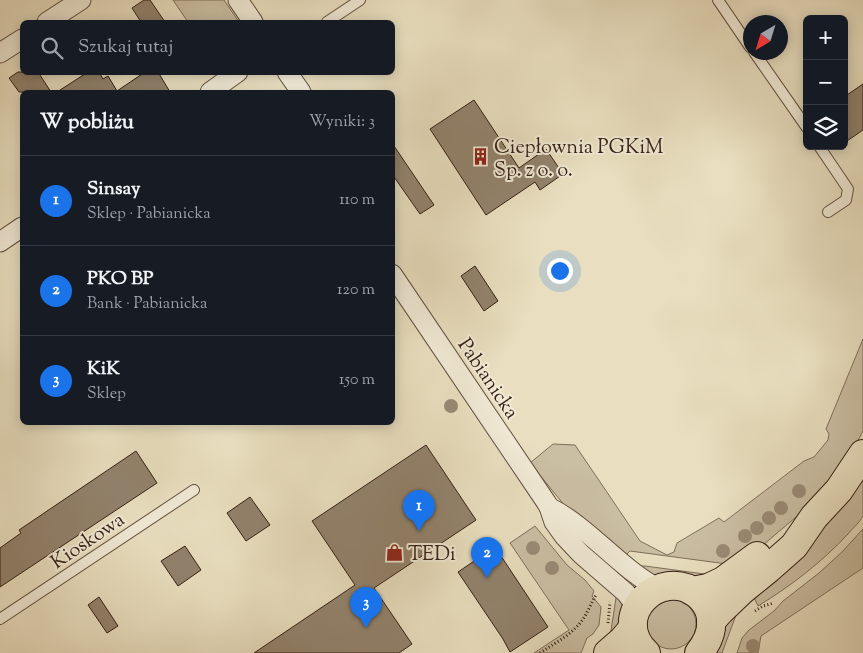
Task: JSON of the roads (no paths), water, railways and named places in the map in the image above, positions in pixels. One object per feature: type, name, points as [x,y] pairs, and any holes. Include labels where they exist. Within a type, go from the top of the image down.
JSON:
[{"type":"main road","points":[[711,621],[741,591],[794,546],[814,516],[838,490],[863,454]]},
{"type":"main road","points":[[692,591],[708,588],[723,581],[748,564],[785,534],[814,516]]},
{"type":"main road","points":[[608,653],[624,640],[649,594],[659,588],[672,586],[680,586],[692,591],[701,597],[709,610],[711,621],[710,633],[699,653]]},
{"type":"main road","points":[[635,618],[635,639],[646,653]]},
{"type":"street","points":[[50,20],[81,0]]},
{"type":"street","points":[[238,0],[253,20]]},
{"type":"street","points":[[0,53],[20,39]]},
{"type":"street","points":[[213,90],[234,75]]},
{"type":"street","points":[[290,75],[300,90]]},
{"type":"street","points":[[0,242],[20,228]]},
{"type":"street","name":"Pabianicka","points":[[395,278],[549,507],[554,522],[564,536],[587,560],[626,593],[635,618]]},
{"type":"street","name":"Pabianicka","points":[[549,507],[571,520],[631,571],[646,582],[659,588]]},
{"type":"lane","points":[[330,20],[360,0]]},
{"type":"lane","points":[[718,0],[743,37]]},
{"type":"lane","points":[[760,60],[803,122]]},
{"type":"lane","points":[[822,150],[848,189],[846,200],[828,212]]},
{"type":"lane","name":"Kioskowa","points":[[0,619],[194,490]]},
{"type":"place","name":"Ciepłownia PGKiM Sp. z o. o.","points":[[480,157]]},
{"type":"place","name":"Sinsay","points":[[419,531]]},
{"type":"place","name":"TEDi","points":[[394,553]]},
{"type":"place","name":"PKO BP","points":[[487,578]]},
{"type":"place","name":"KiK","points":[[366,628]]}]
